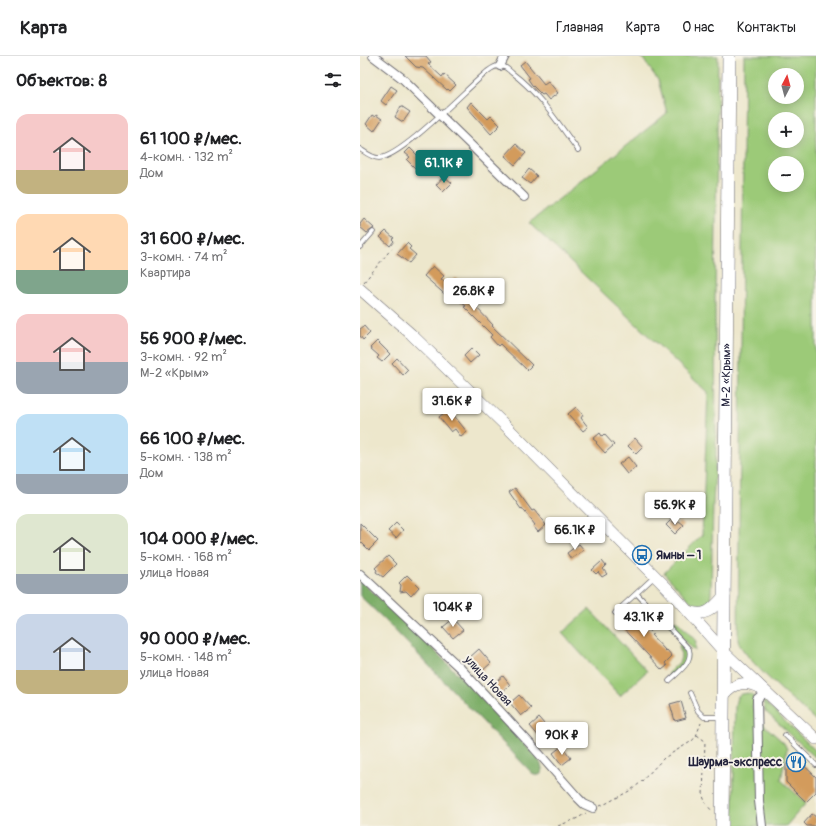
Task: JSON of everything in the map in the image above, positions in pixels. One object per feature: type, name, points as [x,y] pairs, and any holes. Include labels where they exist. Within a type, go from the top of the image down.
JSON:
[{"type":"highway","name":"М-2 «Крым»","points":[[724,717],[729,56]]},
{"type":"highway","points":[[723,821],[724,717]]},
{"type":"main road","points":[[362,285],[477,397],[655,577],[688,611],[724,652],[816,740]]},
{"type":"main road","points":[[688,611],[696,614],[706,613],[725,595]]},
{"type":"main road","points":[[724,625],[733,652],[743,669]]},
{"type":"main road","points":[[724,695],[731,687],[743,683],[753,684],[766,691]]},
{"type":"street","points":[[373,56],[397,72],[524,197]]},
{"type":"street","points":[[500,66],[505,56]]},
{"type":"street","name":"улица Новая","points":[[360,574],[460,668],[578,798],[584,804],[593,808]]},
{"type":"street","points":[[762,826],[759,801],[757,699],[766,691]]},
{"type":"lane","points":[[360,149],[368,155],[381,158],[404,145],[440,115],[488,71],[500,66],[506,68],[535,93],[578,150]]},
{"type":"lane","points":[[360,247],[373,232]]},
{"type":"lane","points":[[615,613],[655,577]]},
{"type":"lane","points":[[637,594],[690,649],[689,662],[669,681]]},
{"type":"lane","points":[[690,693],[698,711],[704,717],[724,717]]},
{"type":"lane","points":[[785,735],[816,765]]},
{"type":"path","points":[[362,285],[392,248]]},
{"type":"path","points":[[558,826],[578,818],[593,808],[607,803],[631,790],[640,783],[664,758],[692,741],[704,717]]},
{"type":"path","points":[[696,735],[705,741],[703,799],[711,810],[723,821]]},
{"type":"green space","points":[[641,56],[718,56],[715,305],[716,454],[713,504],[711,594],[709,604],[705,607],[699,608],[690,601],[664,573],[702,535],[708,392],[529,223],[667,113],[658,80]]},
{"type":"green space","points":[[744,56],[816,56],[816,721],[760,669],[741,648],[738,640]]},
{"type":"green space","points":[[360,580],[439,655],[486,703],[539,760],[542,773],[534,775],[360,596]]},
{"type":"green space","points":[[589,609],[647,671],[620,696],[562,633]]},
{"type":"green space","points":[[676,620],[696,641],[695,651],[670,625]]},
{"type":"green space","points":[[682,643],[687,649],[688,659],[669,677],[669,672],[680,661],[681,655],[679,646]]},
{"type":"green space","points":[[748,693],[754,697],[752,707],[764,725],[784,743],[787,749],[781,780],[806,803],[786,826],[733,826],[735,705],[737,697],[741,694]]},
{"type":"green space","points":[[763,700],[816,751],[816,758],[765,711]]},
{"type":"building","points":[[405,56],[426,56],[431,62],[428,64],[442,77],[444,74],[456,85],[450,91],[448,89],[447,90],[423,68],[416,67]]},
{"type":"building","points":[[525,61],[544,84],[548,81],[558,93],[549,100],[544,94],[542,95],[532,85],[528,79],[530,78],[520,65]]},
{"type":"building","points":[[391,86],[397,90],[386,105],[381,101]]},
{"type":"building","points":[[471,102],[488,119],[491,116],[500,125],[491,134],[467,107]]},
{"type":"building","points":[[401,106],[410,112],[403,122],[395,117]]},
{"type":"building","points":[[372,115],[375,117],[376,115],[382,119],[374,131],[366,124]]},
{"type":"building","points":[[516,144],[526,153],[515,165],[505,156]]},
{"type":"building","points":[[410,148],[423,161],[415,168],[407,160],[410,157],[405,153]]},
{"type":"building","points":[[529,169],[537,176],[530,184],[522,178]]},
{"type":"building","points":[[444,176],[452,183],[443,192],[436,185]]},
{"type":"building","points":[[364,219],[374,228],[367,233],[360,227],[360,224]]},
{"type":"building","points":[[386,231],[394,238],[392,239],[394,241],[390,246],[380,237]]},
{"type":"building","points":[[407,243],[411,247],[409,249],[416,255],[409,263],[397,254]]},
{"type":"building","points":[[433,266],[444,276],[441,279],[450,285],[455,278],[465,286],[459,293],[474,305],[493,325],[492,326],[532,365],[527,370],[500,344],[498,346],[490,337],[492,335],[464,307],[466,306],[452,295],[449,298],[424,276]]},
{"type":"building","points":[[364,326],[370,333],[363,340],[360,336],[360,329]]},
{"type":"building","points":[[377,341],[390,354],[382,362],[377,358],[379,356],[370,348]]},
{"type":"building","points":[[472,348],[479,355],[470,363],[464,356]]},
{"type":"building","points":[[397,358],[408,370],[403,375],[392,363]]},
{"type":"building","points":[[449,405],[454,412],[452,413],[467,432],[461,437],[455,429],[451,432],[439,417],[444,413],[442,411]]},
{"type":"building","points":[[576,407],[583,415],[581,418],[588,427],[583,431],[568,414]]},
{"type":"building","points":[[600,433],[602,436],[604,434],[614,445],[605,453],[593,439]]},
{"type":"building","points":[[635,438],[643,447],[636,454],[628,446]]},
{"type":"building","points":[[628,457],[636,467],[627,474],[619,464]]},
{"type":"building","points":[[515,488],[532,511],[534,510],[546,525],[538,532],[533,526],[535,525],[509,492]]},
{"type":"building","points":[[671,520],[676,525],[679,521],[684,525],[675,534],[666,525]]},
{"type":"building","points":[[360,523],[378,541],[369,550],[360,541]]},
{"type":"building","points":[[396,523],[403,530],[396,538],[388,531]]},
{"type":"building","points":[[579,544],[584,550],[571,559],[567,553]]},
{"type":"building","points":[[388,556],[396,564],[383,577],[376,572],[377,570],[375,568]]},
{"type":"building","points":[[602,561],[606,566],[603,569],[607,574],[602,577],[598,572],[596,574],[592,570]]},
{"type":"building","points":[[407,575],[419,587],[411,596],[406,591],[400,592],[401,585],[399,583]]},
{"type":"building","points":[[630,608],[653,634],[651,635],[672,656],[665,663],[667,666],[662,670],[616,621]]},
{"type":"building","points":[[453,619],[463,630],[453,638],[443,627]]},
{"type":"building","points":[[479,649],[491,663],[481,672],[469,658]]},
{"type":"building","points":[[503,676],[510,685],[501,693],[493,684]]},
{"type":"building","points":[[519,695],[531,708],[521,716],[510,703]]},
{"type":"building","points":[[681,701],[686,718],[675,721],[670,704]]},
{"type":"building","points":[[539,718],[550,731],[541,739],[530,726]]},
{"type":"building","points":[[562,746],[571,758],[562,765],[553,753]]},
{"type":"building","points":[[795,757],[816,777],[816,792],[806,802],[786,782],[786,765]]},
{"type":"building","points":[[812,814],[816,817],[816,826],[807,826],[804,823]]},
{"type":"place","name":"Ямны – 1","points":[[642,555]]},
{"type":"place","name":"Шаурма-экспресс","points":[[796,762]]}]
